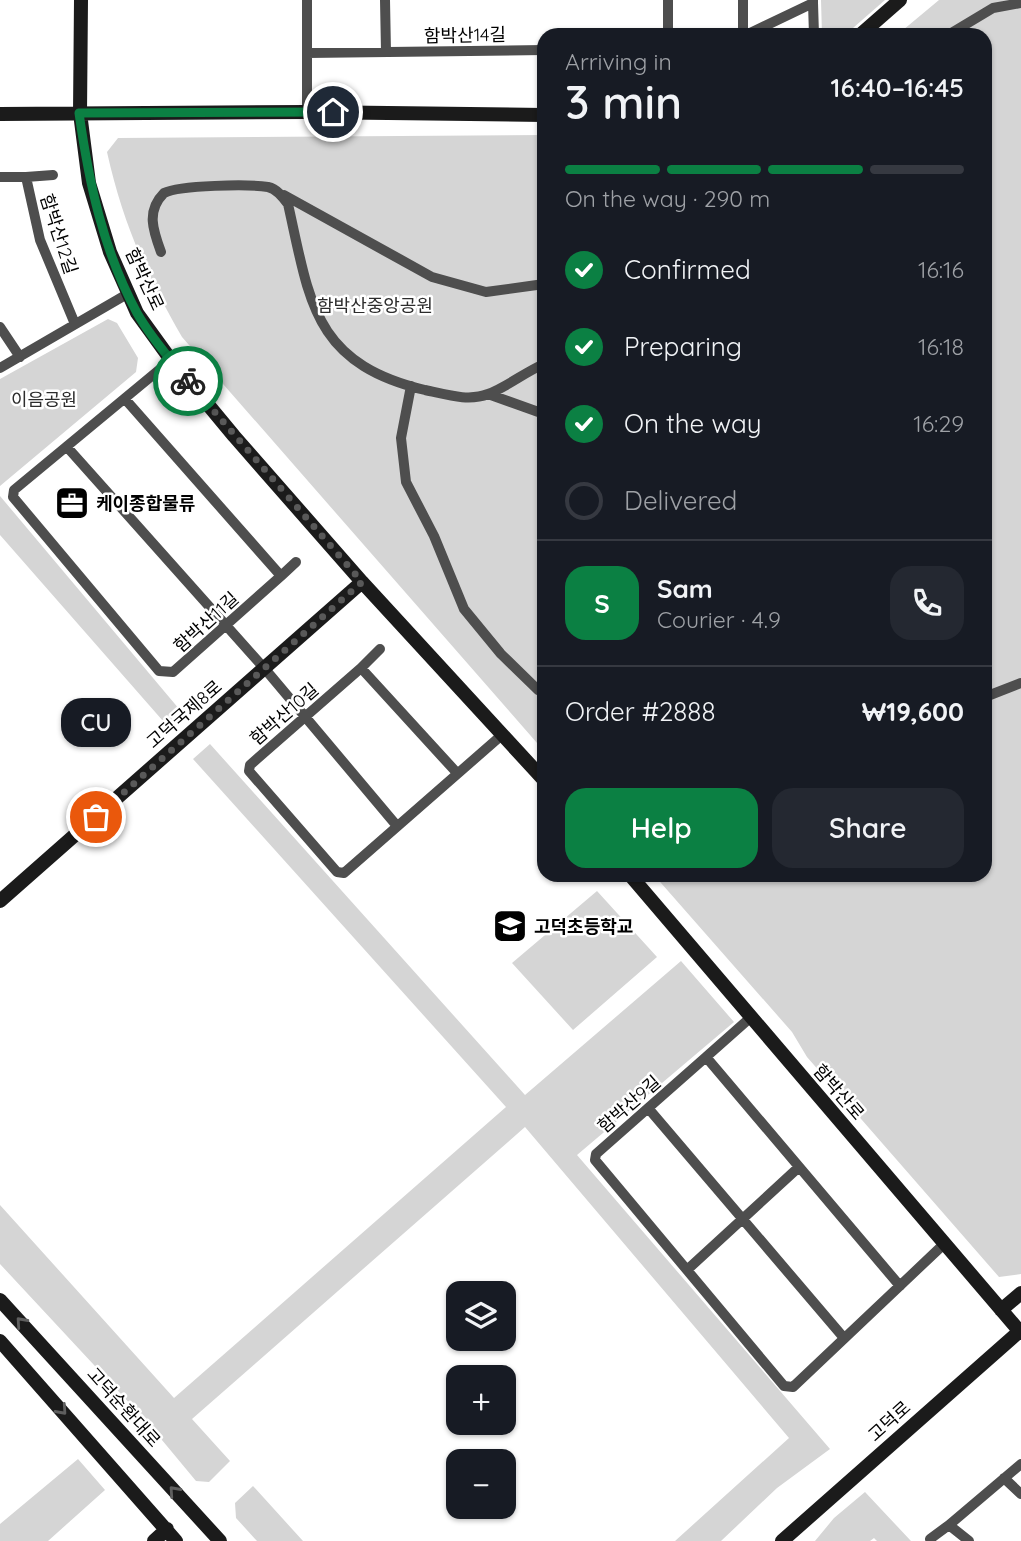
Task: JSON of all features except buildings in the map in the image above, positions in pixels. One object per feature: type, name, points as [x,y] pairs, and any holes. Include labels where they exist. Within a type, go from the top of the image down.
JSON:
[{"type":"street","name":"함박산로","points":[[81,0],[79,113],[89,183],[96,210],[137,313],[171,360],[362,582],[537,772]]},
{"type":"street","points":[[307,0],[307,112]]},
{"type":"street","points":[[385,0],[386,52]]},
{"type":"street","points":[[668,0],[668,28]]},
{"type":"street","points":[[743,0],[745,28]]},
{"type":"street","points":[[868,28],[900,0]]},
{"type":"street","points":[[759,28],[813,1],[814,28]]},
{"type":"street","points":[[960,28],[993,8],[1021,3]]},
{"type":"street","name":"함박산14길","points":[[307,53],[537,50]]},
{"type":"street","points":[[0,114],[307,112],[537,115]]},
{"type":"street","points":[[26,177],[53,175]]},
{"type":"street","name":"함박산12길","points":[[0,177],[26,177],[40,240],[75,324]]},
{"type":"street","points":[[161,252],[152,219],[153,208],[164,192],[191,187],[269,187],[432,277],[486,292],[537,285]]},
{"type":"street","points":[[281,194],[288,204],[314,311],[327,333],[354,361],[411,386],[472,398],[488,394],[537,368]]},
{"type":"street","points":[[0,368],[129,293]]},
{"type":"street","points":[[0,327],[20,357]]},
{"type":"street","name":"함박산11길","points":[[171,360],[14,490],[13,497],[159,671],[173,672],[296,562]]},
{"type":"street","points":[[411,386],[401,438],[406,482],[411,495],[426,520],[472,621],[537,689]]},
{"type":"street","points":[[488,394],[537,412]]},
{"type":"street","points":[[125,399],[281,576]]},
{"type":"street","points":[[67,447],[265,670],[397,826]]},
{"type":"street","name":"고덕국제8로","points":[[0,901],[362,582]]},
{"type":"street","name":"함박산10길","points":[[380,649],[250,765],[249,771],[337,872],[344,873],[503,734]]},
{"type":"street","points":[[361,668],[457,773]]},
{"type":"street","points":[[992,693],[1021,683]]},
{"type":"street","name":"함박산로","points":[[636,882],[1020,1331]]},
{"type":"street","name":"함박산9길","points":[[750,1018],[596,1154],[595,1160],[784,1386],[793,1387],[944,1244]]},
{"type":"street","points":[[706,1057],[900,1286]]},
{"type":"street","points":[[648,1108],[844,1338]]},
{"type":"street","points":[[687,1270],[799,1167]]},
{"type":"street","points":[[1001,1310],[1021,1293]]},
{"type":"street","name":"고덕순환대로","points":[[0,1300],[220,1541]]},
{"type":"street","name":"고덕로","points":[[782,1541],[1020,1331]]},
{"type":"street","points":[[0,1340],[176,1541]]},
{"type":"street","points":[[930,1539],[1021,1464]]},
{"type":"street","points":[[1004,1478],[1021,1494]]},
{"type":"street","points":[[950,1525],[969,1541]]},
{"type":"street","points":[[153,1541],[166,1529]]},
{"type":"green space","points":[[821,0],[885,0],[853,28],[822,28]]},
{"type":"green space","points":[[939,0],[1021,0],[1021,1274],[999,1277],[807,1057],[792,1032],[660,882],[992,882],[992,28],[905,28]]},
{"type":"green space","name":"함박산중앙공원","points":[[537,135],[537,743],[182,337],[157,292],[120,202],[107,152],[118,138]]},
{"type":"green space","name":"이음공원","points":[[108,319],[117,323],[138,358],[136,372],[0,486],[0,379]]},
{"type":"green space","points":[[0,496],[185,716],[170,729],[0,535]]},
{"type":"green space","points":[[210,744],[525,1095],[681,961],[734,1022],[577,1155],[830,1449],[777,1488],[721,1541],[675,1541],[789,1438],[525,1127],[192,1419],[230,1461],[209,1482],[196,1481],[147,1422],[0,1264],[0,1205],[174,1398],[506,1107],[193,759]]},
{"type":"green space","points":[[597,891],[657,957],[573,1030],[512,963]]},
{"type":"green space","points":[[78,1459],[105,1490],[48,1541],[0,1541],[0,1524]]},
{"type":"green space","points":[[253,1486],[303,1541],[257,1541],[236,1518],[235,1503]]},
{"type":"green space","points":[[865,1492],[911,1541],[877,1541],[874,1538],[870,1541],[815,1541],[834,1518]]},
{"type":"way so far","points":[[96,817],[362,582],[188,381]]},
{"type":"place","name":"케이종합물류","points":[[72,503]]},
{"type":"place","name":"CU","points":[[96,817]]},
{"type":"place","name":"고덕초등학교","points":[[510,926]]},
{"type":"route","points":[[188,381],[159,346],[137,313],[110,252],[89,183],[79,113],[333,112]]}]
